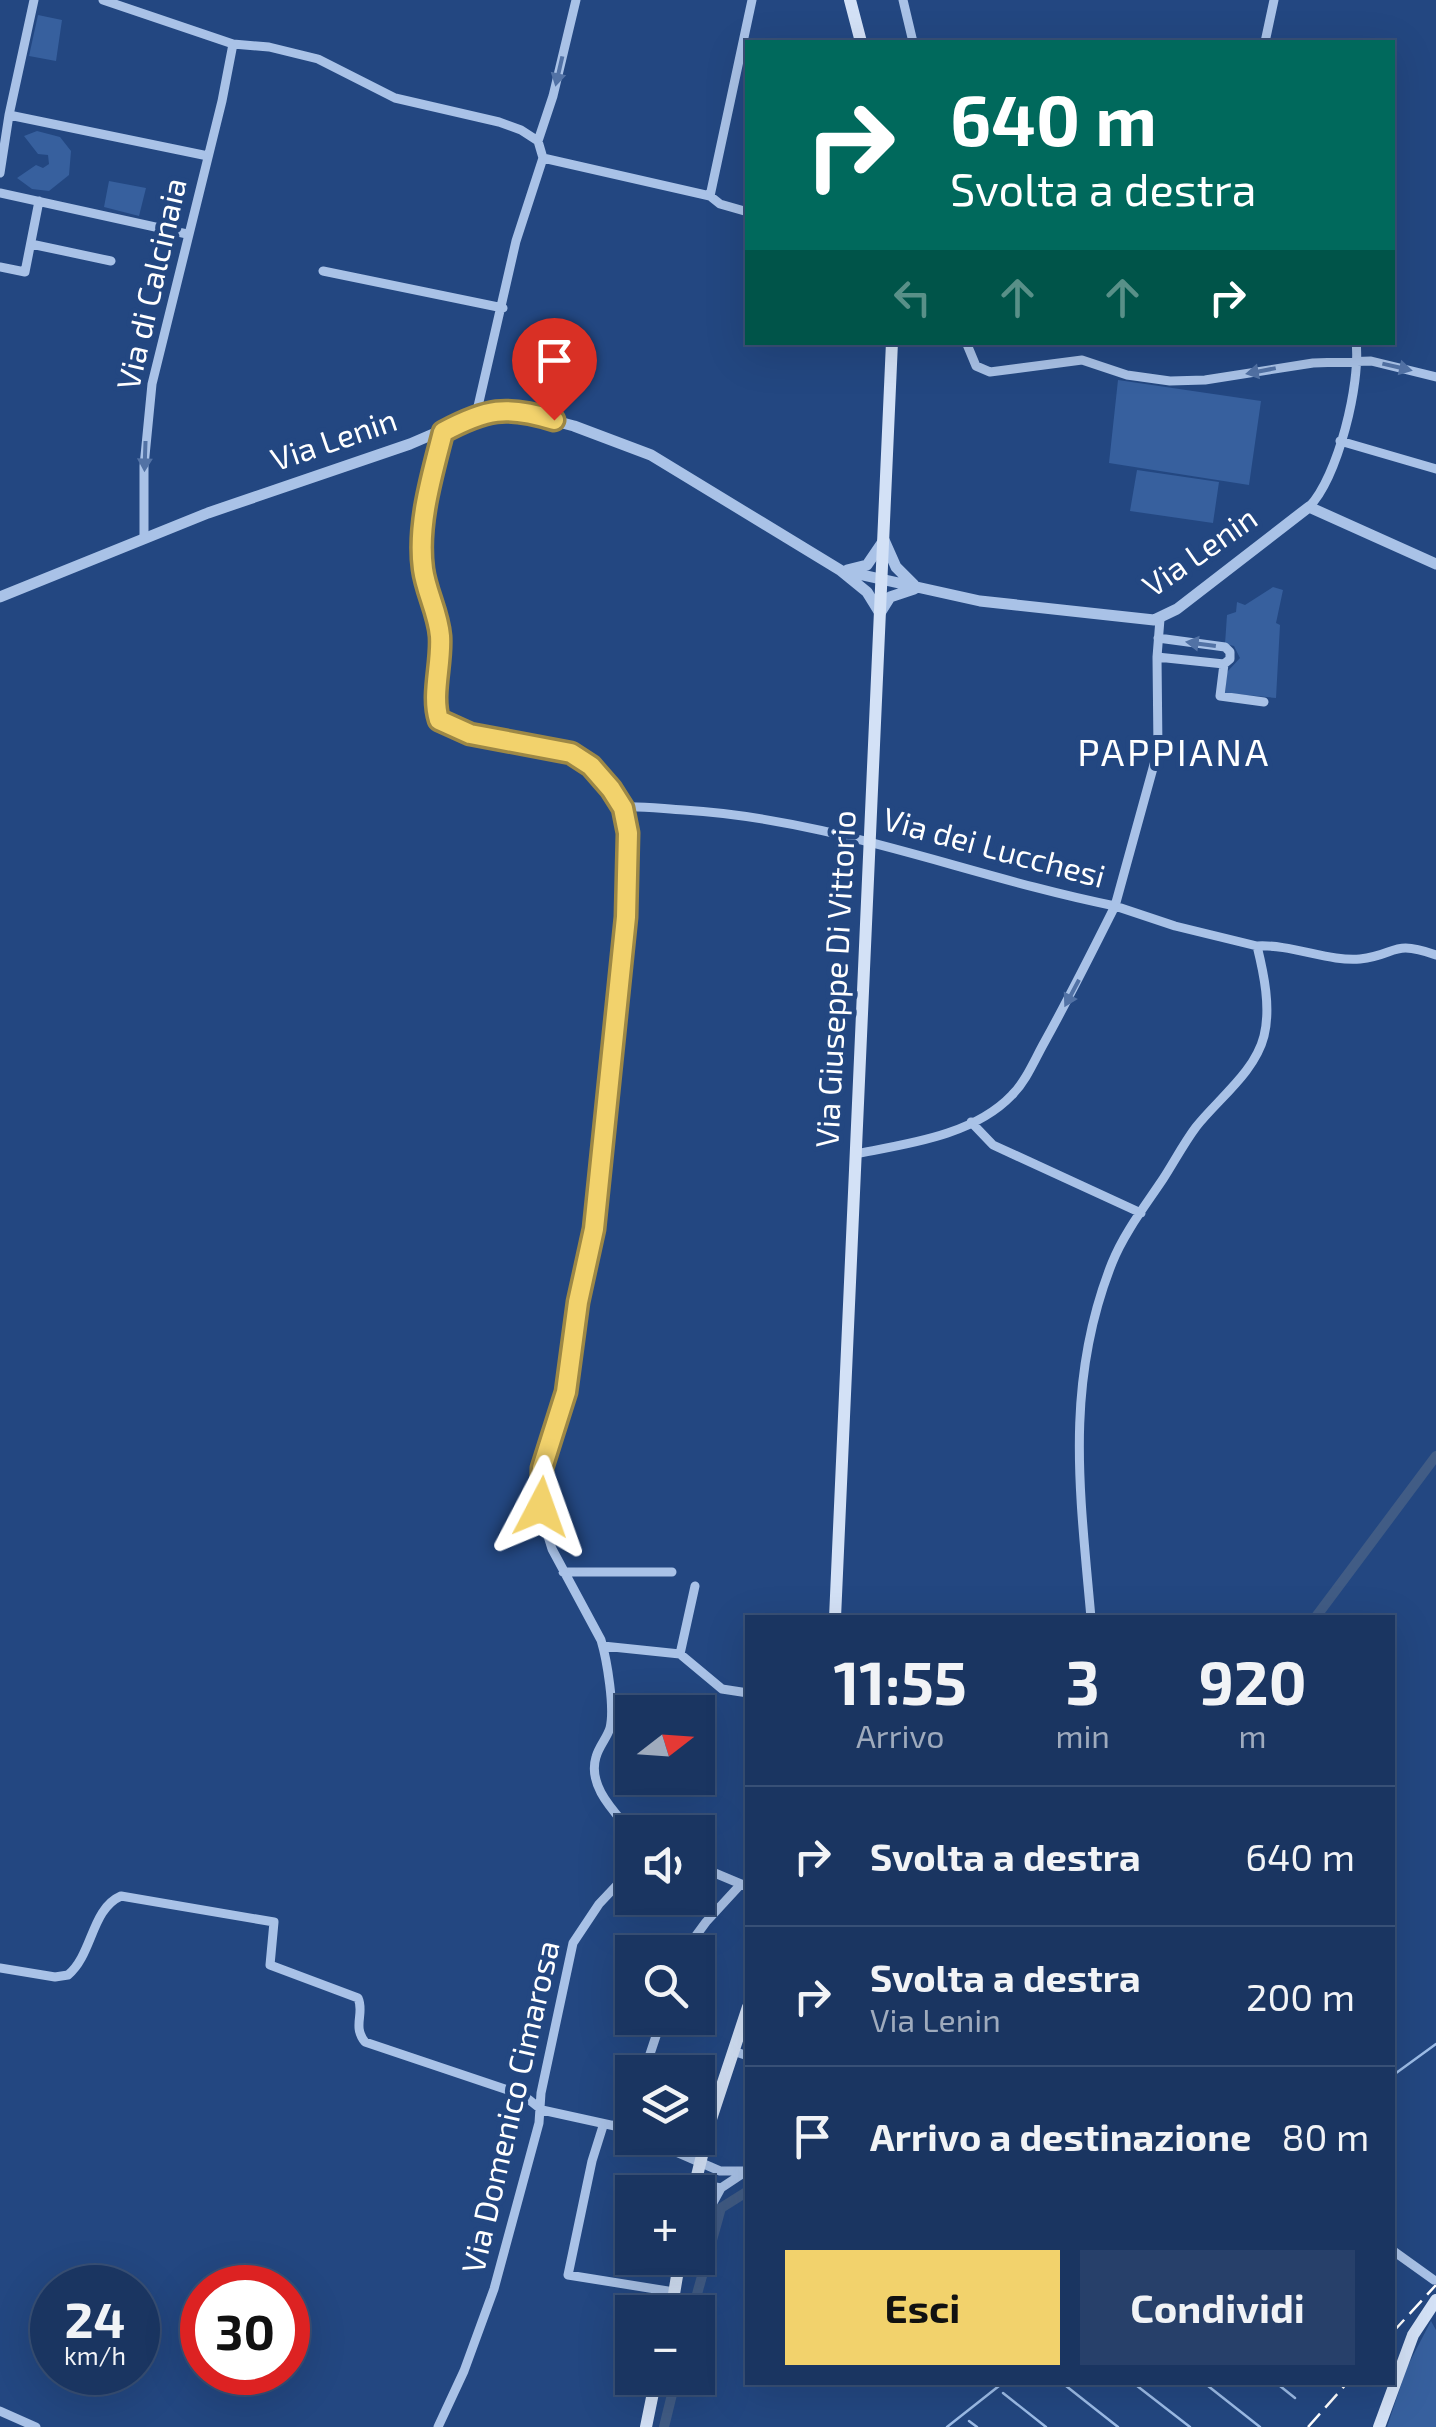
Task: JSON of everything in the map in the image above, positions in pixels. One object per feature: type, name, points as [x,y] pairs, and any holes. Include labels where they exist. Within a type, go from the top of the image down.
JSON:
[{"type":"main road","points":[[850,0],[860,40]]},
{"type":"main road","name":"Via Giuseppe Di Vittorio","points":[[835,1615],[892,345]]},
{"type":"main road","points":[[696,2175],[745,2016]]},
{"type":"main road","points":[[674,2295],[678,2275]]},
{"type":"main road","points":[[1395,2385],[1414,2335],[1436,2300]]},
{"type":"main road","points":[[1379,2427],[1395,2385]]},
{"type":"main road","points":[[646,2427],[653,2395]]},
{"type":"street","points":[[0,173],[8,115],[34,0]]},
{"type":"street","points":[[103,0],[233,44],[310,56],[395,98],[499,122],[521,130],[541,149],[710,196],[720,204],[745,211]]},
{"type":"street","points":[[476,415],[576,0]]},
{"type":"street","points":[[710,196],[752,0]]},
{"type":"street","points":[[903,0],[913,40]]},
{"type":"street","points":[[1265,40],[1274,0]]},
{"type":"street","name":"Via di Calcinaia","points":[[144,539],[146,414],[233,44]]},
{"type":"street","points":[[8,115],[208,156]]},
{"type":"street","points":[[0,193],[187,234]]},
{"type":"street","points":[[0,267],[25,272],[39,202]]},
{"type":"street","points":[[30,244],[111,261]]},
{"type":"street","points":[[323,271],[502,308]]},
{"type":"street","points":[[967,345],[971,359],[983,371],[1082,360],[1170,382],[1313,363],[1358,362],[1392,365],[1436,377]]},
{"type":"street","points":[[1356,345],[1358,362],[1340,441],[1322,489],[1309,507],[1436,564]]},
{"type":"street","name":"Via Lenin","points":[[0,596],[272,490],[499,410],[522,411],[637,448],[840,570],[867,592],[880,613]]},
{"type":"street","points":[[443,432],[428,493],[422,552],[440,635],[437,716],[448,726],[470,734],[571,753],[598,773],[623,808],[629,869],[594,1229],[578,1302],[566,1392],[549,1440],[540,1485],[548,1537],[603,1646],[611,1720],[595,1760],[595,1774],[604,1799],[617,1815]]},
{"type":"street","points":[[1340,441],[1436,469]]},
{"type":"street","name":"Via Lenin","points":[[840,570],[980,601],[1134,620],[1160,619],[1309,507]]},
{"type":"street","points":[[840,570],[855,570],[867,564],[884,540]]},
{"type":"street","points":[[884,540],[896,567],[918,588]]},
{"type":"street","points":[[880,613],[896,593],[918,588]]},
{"type":"street","points":[[855,1154],[910,1145],[970,1122],[1010,1097],[1023,1081],[1116,906],[1158,750],[1156,657],[1160,619]]},
{"type":"street","points":[[1158,638],[1225,647],[1230,659],[1224,664],[1220,696],[1264,702]]},
{"type":"street","points":[[1156,657],[1224,664]]},
{"type":"street","name":"Via dei Lucchesi","points":[[623,808],[746,816],[870,842],[1257,946],[1281,946],[1358,959],[1400,946],[1436,955]]},
{"type":"street","points":[[1091,1615],[1078,1474],[1085,1357],[1113,1261],[1194,1130],[1245,1072],[1261,1046],[1266,1012],[1257,946]]},
{"type":"street","points":[[970,1122],[993,1145],[1141,1212]]},
{"type":"street","points":[[563,1572],[672,1572]]},
{"type":"street","points":[[680,1654],[695,1586]]},
{"type":"street","points":[[603,1646],[680,1654],[722,1689],[745,1692]]},
{"type":"street","points":[[694,1935],[744,1886],[715,1873]]},
{"type":"street","name":"Via Domenico Cimarosa","points":[[438,2427],[464,2371],[494,2289],[542,2110],[540,2092],[573,1943],[615,1888]]},
{"type":"street","points":[[0,1968],[55,1977],[68,1975],[90,1943],[109,1903],[121,1896],[274,1922],[270,1966],[358,1998],[361,2009],[357,2027],[365,2042],[524,2095],[542,2110],[615,2126]]},
{"type":"street","points":[[733,2051],[745,2055]]},
{"type":"street","points":[[604,2126],[592,2161],[568,2275],[674,2292]]},
{"type":"street","points":[[687,2155],[720,2170],[745,2172]]},
{"type":"street","points":[[715,2200],[722,2188],[745,2173]]},
{"type":"street","points":[[715,2187],[722,2188]]},
{"type":"street","points":[[1395,2252],[1434,2280]]},
{"type":"street","points":[[0,2411],[36,2427]]},
{"type":"shaded area","points":[[38,15],[62,20],[56,61],[29,56]]},
{"type":"shaded area","points":[[37,131],[60,137],[71,151],[69,175],[49,191],[32,189],[17,178],[36,165],[43,168],[49,164],[48,155],[38,154],[24,136]]},
{"type":"shaded area","points":[[109,181],[146,188],[139,216],[104,207]]},
{"type":"shaded area","points":[[1118,380],[1261,401],[1249,485],[1109,463]]},
{"type":"shaded area","points":[[1137,470],[1219,482],[1213,523],[1130,511]]},
{"type":"shaded area","points":[[1273,587],[1283,590],[1276,623],[1280,625],[1276,698],[1225,693],[1227,672],[1240,658],[1234,646],[1225,644],[1227,615],[1236,612],[1237,602],[1245,605]]},
{"type":"shaded area","points":[[1431,2321],[1436,2330],[1436,2427],[1387,2427],[1407,2367]]},
{"type":"waterway","points":[[1317,1615],[1436,1456]]},
{"type":"waterway","points":[[1395,2074],[1436,2044]]},
{"type":"waterway","points":[[697,2295],[721,2208],[745,2193]]},
{"type":"waterway","points":[[947,2427],[1000,2385]]},
{"type":"waterway","points":[[1065,2385],[1118,2427]]},
{"type":"waterway","points":[[1136,2385],[1190,2427]]},
{"type":"waterway","points":[[1207,2385],[1260,2427]]},
{"type":"waterway","points":[[1279,2385],[1295,2398]]},
{"type":"waterway","points":[[1003,2393],[1046,2427]]},
{"type":"waterway","points":[[664,2427],[672,2395]]},
{"type":"waterway","points":[[969,2421],[977,2427]]},
{"type":"railway","points":[[1395,2330],[1436,2285]]},
{"type":"railway","points":[[1308,2427],[1345,2385]]},
{"type":"district","name":"PAPPIANA","points":[[1174,753]]},
{"type":"route","points":[[541,1507],[542,1468],[566,1392],[578,1302],[594,1229],[626,917],[628,833],[623,808],[611,789],[591,766],[571,753],[470,734],[439,720],[440,635],[422,552],[428,493],[443,432],[476,415],[499,410],[522,411],[554,420]]}]
